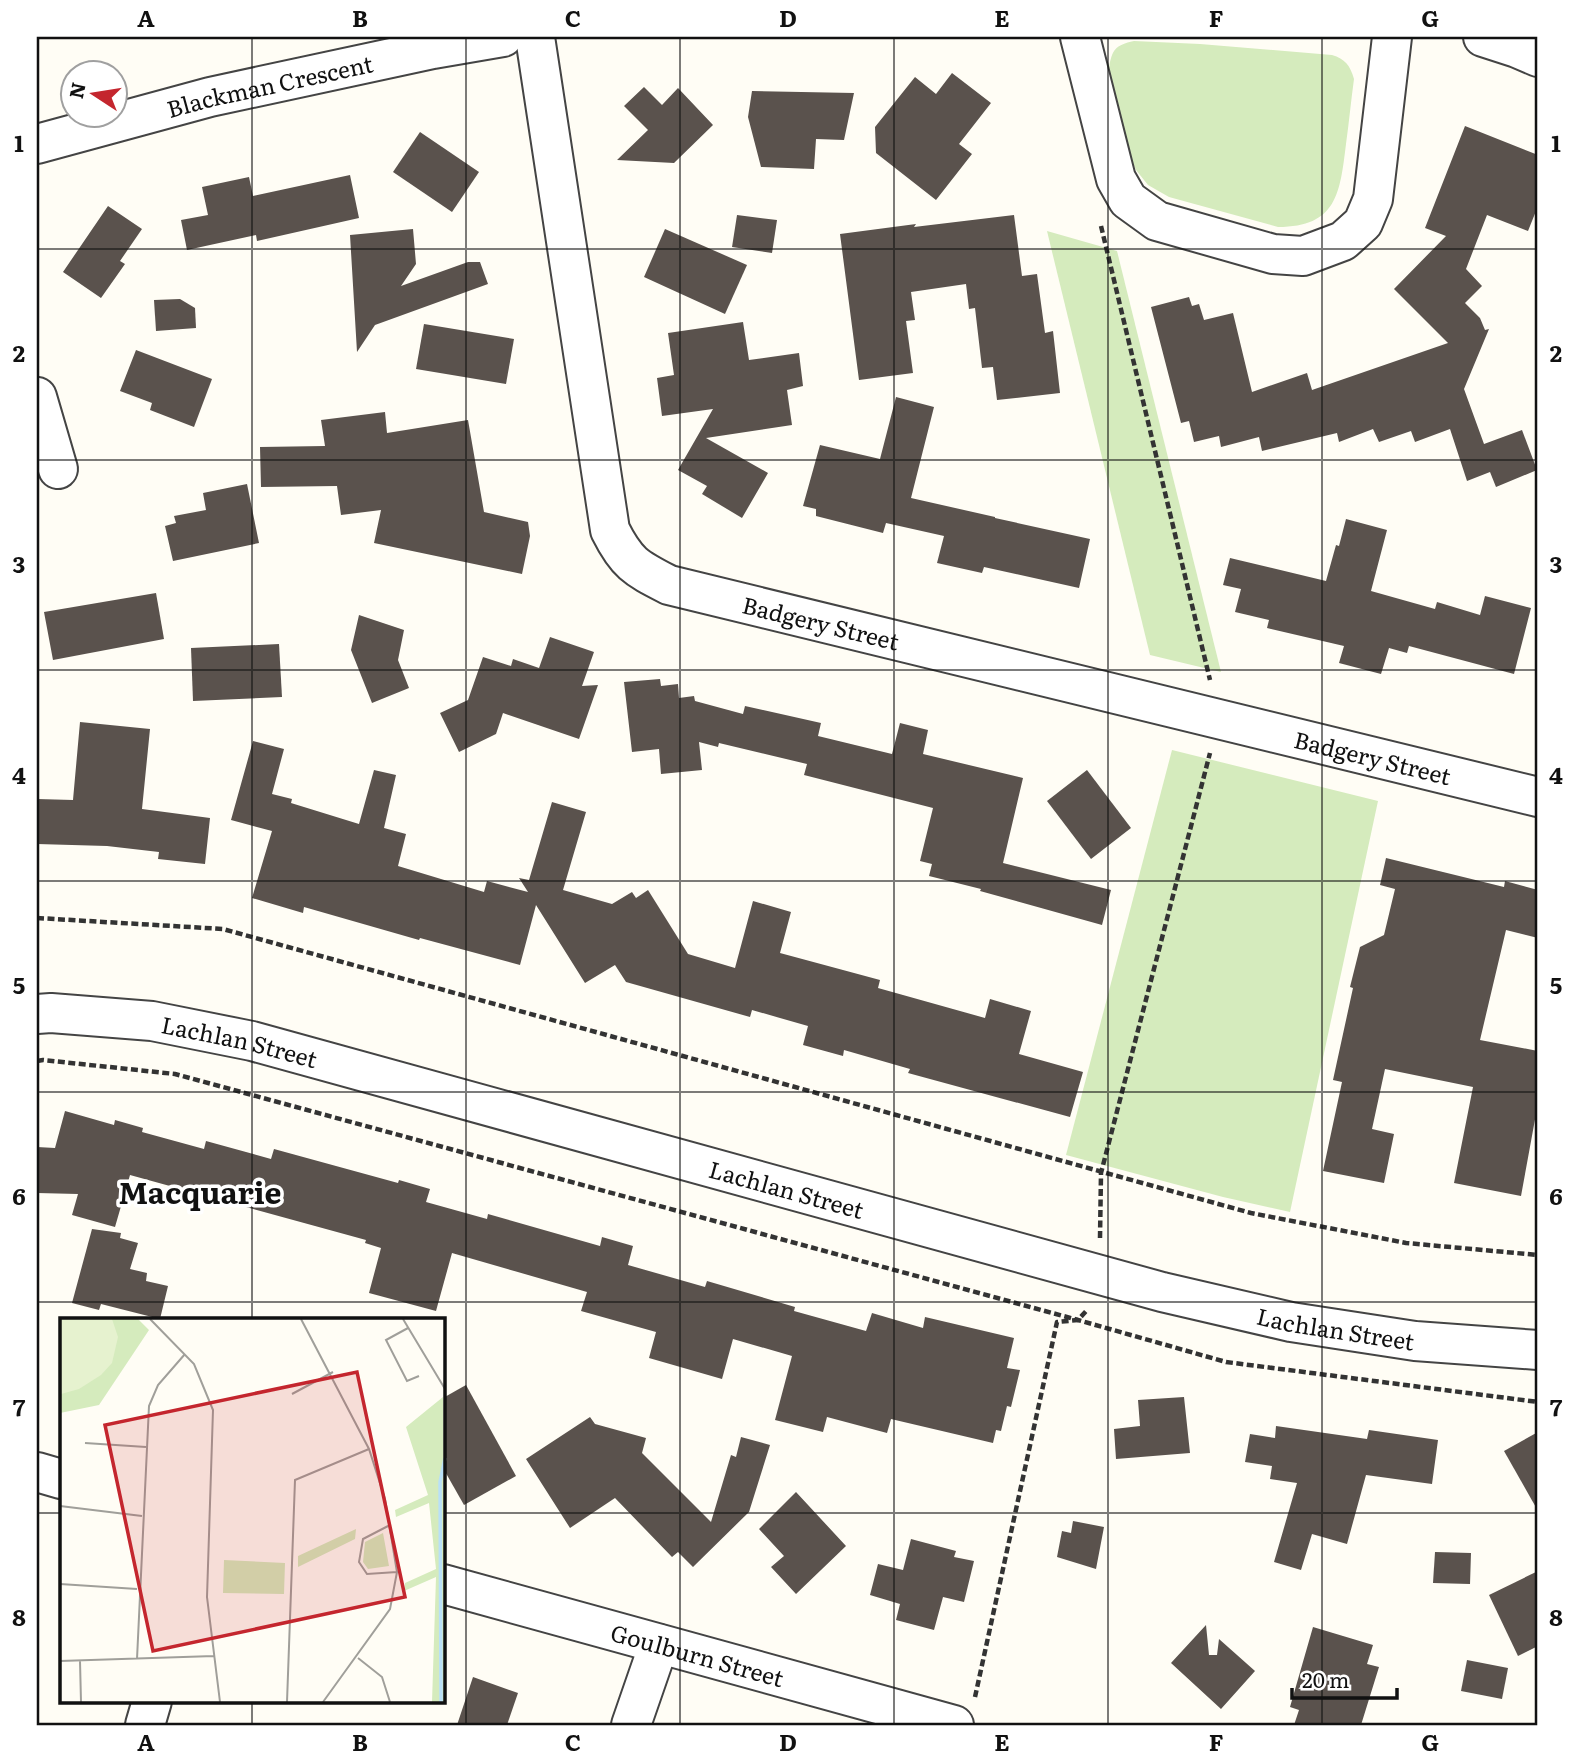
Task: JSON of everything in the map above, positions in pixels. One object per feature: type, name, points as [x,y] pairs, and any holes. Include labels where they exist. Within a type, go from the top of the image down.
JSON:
[{"type":"street","name":"Blackman Crescent","points":[[37,144],[210,97],[432,49],[503,37]]},
{"type":"street","name":"Badgery Street","points":[[535,37],[610,530],[620,550],[636,567],[669,585],[1538,797]]},
{"type":"street","points":[[1080,37],[1116,180],[1128,200],[1157,221],[1273,254],[1303,256],[1343,241],[1363,223],[1373,199],[1392,37]]},
{"type":"street","points":[[1483,37],[1538,57]]},
{"type":"street","points":[[37,397],[58,470]]},
{"type":"street","name":"Lachlan Street","points":[[37,1014],[152,1021],[251,1041],[1163,1292],[1291,1322],[1415,1341],[1538,1350]]},
{"type":"street","points":[[37,1472],[60,1479]]},
{"type":"street","name":"Goulburn Street","points":[[444,1584],[659,1644],[964,1712]]},
{"type":"street","points":[[631,1725],[659,1644]]},
{"type":"street","points":[[145,1725],[152,1702]]},
{"type":"path","points":[[1100,1274],[1101,1173],[1219,719],[1101,226]]},
{"type":"path","points":[[37,918],[223,929],[1251,1213],[1406,1243],[1538,1255]]},
{"type":"path","points":[[37,1060],[175,1074],[1226,1362],[1538,1402]]},
{"type":"path","points":[[964,1712],[1058,1322],[1078,1320]]},
{"type":"green space","points":[[1134,41],[1332,55],[1344,61],[1354,79],[1344,162],[1337,192],[1324,214],[1313,221],[1278,227],[1169,197],[1148,185],[1130,157],[1109,68],[1116,49],[1122,44]]},
{"type":"green space","points":[[1047,231],[1117,251],[1221,672],[1150,655]]},
{"type":"green space","points":[[1172,750],[1378,801],[1290,1212],[1066,1155]]},
{"type":"building","points":[[952,73],[991,103],[959,144],[972,154],[936,200],[876,153],[875,127],[915,77],[936,94]]},
{"type":"building","points":[[644,87],[662,105],[678,88],[713,125],[674,163],[617,160],[648,130],[624,106]]},
{"type":"building","points":[[752,91],[854,93],[844,140],[816,139],[814,169],[761,167],[748,117]]},
{"type":"building","points":[[1465,126],[1538,155],[1538,206],[1528,231],[1487,215],[1466,269],[1482,286],[1465,303],[1480,318],[1485,330],[1489,329],[1464,389],[1484,444],[1522,430],[1537,470],[1496,487],[1490,472],[1467,481],[1450,429],[1415,442],[1411,431],[1379,442],[1373,429],[1339,442],[1337,433],[1262,451],[1259,437],[1221,447],[1219,436],[1194,442],[1189,421],[1181,423],[1151,307],[1189,297],[1192,306],[1199,304],[1204,320],[1233,313],[1252,392],[1307,373],[1312,390],[1448,343],[1394,289],[1446,236],[1425,228]]},
{"type":"building","points":[[420,132],[479,172],[452,212],[393,172]]},
{"type":"building","points":[[350,175],[359,218],[257,241],[256,235],[187,250],[181,220],[208,215],[202,187],[249,177],[253,196]]},
{"type":"building","points":[[108,206],[142,229],[120,261],[125,264],[101,298],[63,272]]},
{"type":"building","points":[[737,215],[777,220],[772,253],[732,247]]},
{"type":"building","points":[[1014,215],[1022,276],[1037,274],[1045,333],[1053,331],[1060,393],[997,400],[993,367],[982,368],[975,308],[969,309],[966,284],[911,292],[915,320],[906,321],[913,373],[859,380],[840,234]]},
{"type":"building","points":[[413,229],[416,264],[401,286],[468,262],[480,262],[488,284],[375,325],[357,352],[350,235]]},
{"type":"building","points":[[665,229],[747,265],[725,314],[644,277]]},
{"type":"building","points":[[180,299],[195,308],[196,328],[156,331],[154,300]]},
{"type":"building","points":[[743,322],[749,360],[799,353],[803,386],[787,390],[792,425],[706,438],[768,473],[742,518],[702,494],[707,486],[678,470],[713,409],[662,416],[657,378],[674,375],[668,333]]},
{"type":"building","points":[[424,324],[514,339],[506,384],[416,369]]},
{"type":"building","points":[[136,350],[212,379],[194,427],[150,410],[152,403],[120,391]]},
{"type":"building","points":[[896,397],[934,407],[911,498],[1090,539],[1079,588],[984,567],[982,573],[937,563],[944,536],[886,523],[883,533],[816,516],[816,509],[803,506],[820,445],[880,459]]},
{"type":"building","points":[[385,412],[387,433],[468,420],[484,512],[528,522],[530,536],[522,574],[374,543],[381,510],[341,515],[337,486],[261,487],[260,447],[325,446],[321,420]]},
{"type":"building","points":[[247,484],[259,543],[173,561],[165,526],[176,523],[174,516],[206,510],[203,493]]},
{"type":"building","points":[[1346,519],[1387,530],[1371,591],[1435,609],[1437,602],[1480,615],[1485,596],[1531,608],[1514,674],[1409,646],[1407,653],[1389,648],[1381,674],[1339,663],[1344,646],[1267,628],[1269,620],[1235,612],[1241,589],[1223,585],[1230,558],[1326,581]]},
{"type":"building","points":[[156,593],[164,639],[53,660],[44,612]]},
{"type":"building","points":[[359,615],[404,630],[398,660],[409,688],[372,703],[351,650]]},
{"type":"building","points":[[550,637],[594,652],[582,686],[598,685],[579,739],[503,713],[496,734],[459,752],[440,713],[468,700],[483,657],[511,666],[513,659],[539,668]]},
{"type":"building","points":[[279,644],[282,697],[193,701],[191,648]]},
{"type":"building","points":[[660,679],[661,686],[678,684],[679,698],[694,696],[695,701],[743,714],[745,706],[821,723],[818,736],[892,754],[900,723],[928,730],[923,754],[1023,778],[1003,863],[1111,890],[1102,925],[929,876],[932,864],[920,861],[933,808],[804,775],[807,764],[719,743],[718,747],[699,742],[702,770],[661,774],[659,749],[632,752],[624,682]]},
{"type":"building","points":[[80,722],[150,729],[142,809],[210,818],[205,864],[158,859],[159,852],[107,846],[37,844],[37,799],[73,800]]},
{"type":"building","points":[[253,741],[284,749],[272,794],[292,799],[291,803],[359,824],[374,770],[396,775],[384,828],[406,834],[398,866],[484,892],[487,881],[528,892],[519,878],[529,880],[552,802],[586,812],[563,890],[612,904],[632,892],[636,898],[648,890],[688,954],[735,968],[753,901],[791,912],[780,953],[880,980],[878,988],[985,1018],[990,999],[1031,1011],[1019,1054],[1083,1072],[1070,1117],[908,1073],[910,1069],[844,1050],[843,1056],[803,1045],[808,1026],[752,1010],[750,1017],[626,982],[615,965],[585,983],[536,905],[520,965],[304,907],[303,913],[252,898],[272,831],[231,820]]},
{"type":"building","points":[[1087,770],[1131,828],[1091,859],[1047,801]]},
{"type":"building","points":[[1386,858],[1504,887],[1505,881],[1538,890],[1538,938],[1506,930],[1480,1040],[1538,1051],[1538,1103],[1521,1196],[1454,1183],[1473,1087],[1385,1069],[1372,1129],[1394,1134],[1384,1183],[1323,1171],[1342,1082],[1333,1080],[1360,947],[1384,935],[1395,889],[1380,885]]},
{"type":"building","points":[[65,1111],[114,1125],[115,1120],[143,1128],[142,1132],[204,1149],[206,1141],[271,1159],[274,1149],[398,1183],[399,1180],[430,1189],[426,1202],[487,1219],[488,1214],[600,1246],[602,1237],[633,1246],[628,1265],[705,1287],[707,1281],[795,1307],[794,1311],[866,1331],[872,1313],[923,1328],[925,1317],[1014,1338],[1007,1368],[1020,1370],[1011,1407],[1007,1406],[1001,1431],[996,1430],[993,1443],[891,1419],[887,1433],[827,1417],[823,1432],[775,1420],[792,1356],[733,1339],[722,1379],[649,1358],[656,1332],[581,1311],[587,1292],[452,1253],[436,1311],[369,1293],[381,1248],[365,1243],[366,1240],[130,1175],[115,1227],[72,1215],[78,1194],[37,1193],[37,1147],[55,1148]]},
{"type":"building","points":[[92,1229],[121,1233],[120,1238],[138,1243],[130,1269],[147,1273],[146,1281],[168,1286],[160,1318],[101,1304],[99,1310],[72,1303]]},
{"type":"building","points":[[466,1385],[516,1476],[464,1505],[444,1470],[444,1397]]},
{"type":"building","points":[[1184,1397],[1190,1453],[1116,1459],[1114,1429],[1140,1426],[1138,1400]]},
{"type":"building","points":[[590,1417],[595,1424],[646,1438],[642,1453],[711,1522],[731,1455],[736,1457],[741,1437],[770,1445],[749,1512],[693,1567],[678,1552],[672,1557],[615,1498],[570,1528],[526,1459]]},
{"type":"building","points":[[1276,1426],[1367,1439],[1369,1430],[1438,1440],[1432,1484],[1366,1475],[1347,1544],[1312,1534],[1301,1570],[1274,1562],[1297,1483],[1270,1479],[1272,1466],[1245,1462],[1250,1434],[1275,1438]]},
{"type":"building","points":[[1538,1432],[1538,1511],[1504,1451]]},
{"type":"building","points":[[796,1492],[846,1546],[796,1594],[771,1567],[784,1556],[759,1529]]},
{"type":"building","points":[[1073,1521],[1104,1527],[1096,1569],[1057,1557],[1062,1531],[1071,1533]]},
{"type":"building","points":[[911,1539],[956,1551],[954,1557],[974,1561],[964,1602],[943,1597],[934,1630],[896,1620],[900,1604],[870,1595],[878,1564],[903,1570]]},
{"type":"building","points":[[1435,1552],[1471,1553],[1470,1584],[1433,1583]]},
{"type":"building","points":[[1538,1571],[1538,1646],[1518,1656],[1489,1595]]},
{"type":"building","points":[[1206,1625],[1209,1655],[1217,1655],[1219,1639],[1255,1671],[1221,1709],[1171,1663]]},
{"type":"building","points":[[1313,1627],[1373,1645],[1367,1664],[1379,1667],[1361,1725],[1294,1725],[1299,1710],[1290,1707]]},
{"type":"building","points":[[1467,1660],[1508,1668],[1502,1699],[1461,1691]]},
{"type":"building","points":[[473,1677],[518,1693],[507,1725],[457,1725]]},
{"type":"district","name":"Macquarie","points":[[200,1191]]}]
